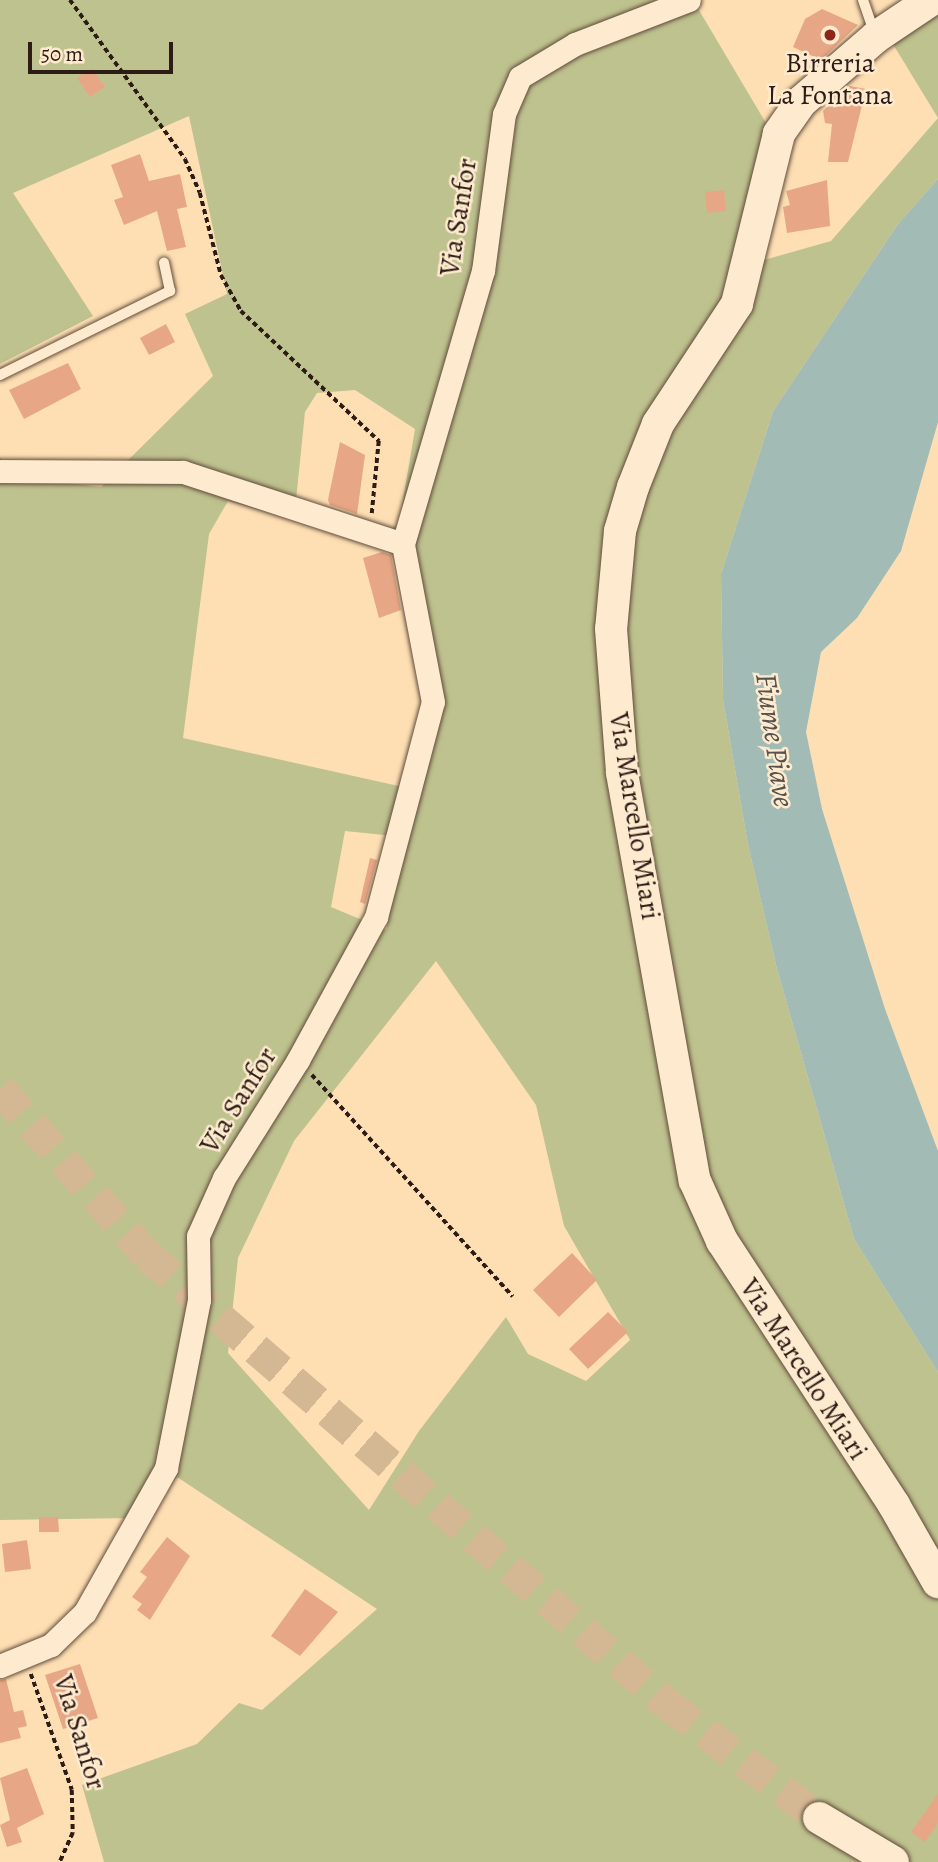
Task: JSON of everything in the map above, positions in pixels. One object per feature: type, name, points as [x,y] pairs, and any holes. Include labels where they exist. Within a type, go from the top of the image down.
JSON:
[{"type":"street","name":"Via Sanfor","points":[[0,1666],[26,1658],[51,1645],[85,1612],[166,1468],[199,1300],[198,1236],[224,1178],[298,1060],[376,917],[433,702],[403,544],[484,271],[504,114],[520,77],[575,44],[689,0]]},
{"type":"street","name":"Via Marcello Miari","points":[[931,0],[876,37],[801,102],[779,135],[737,303],[658,424],[633,487],[620,531],[611,629],[622,773],[695,1181],[722,1241],[894,1505],[938,1582]]},
{"type":"street","points":[[0,471],[183,472],[403,544]]},
{"type":"street","points":[[819,1818],[891,1861]]},
{"type":"lane","points":[[863,0],[867,23],[876,37]]},
{"type":"lane","points":[[0,375],[170,291],[164,263]]},
{"type":"path","points":[[70,0],[185,159],[200,192],[221,275],[241,311],[379,441],[370,533]]},
{"type":"path","points":[[298,1060],[513,1297]]},
{"type":"path","name":"Via Sanfor","points":[[26,1658],[72,1790],[73,1833],[60,1862]]},
{"type":"green space","points":[[0,0],[693,0],[773,135],[743,266],[831,241],[938,118],[938,179],[898,224],[773,411],[721,574],[723,700],[748,845],[777,969],[854,1239],[938,1372],[938,1862],[104,1862],[82,1785],[197,1744],[239,1703],[262,1710],[377,1609],[177,1477],[133,1518],[0,1520],[0,457],[11,476],[101,487],[213,376],[185,314],[227,294],[189,116],[13,193],[93,316],[0,364]],"holes":[[[355,390],[415,429],[397,535],[441,708],[421,791],[183,738],[209,534],[228,501],[294,520],[305,412],[317,393]],[[345,831],[404,837],[386,930],[331,907]],[[436,961],[536,1105],[564,1226],[630,1340],[586,1381],[528,1354],[506,1317],[419,1431],[369,1510],[228,1353],[238,1258],[294,1141]]]},
{"type":"green space","points":[[938,3],[938,118],[888,36]]},
{"type":"water","name":"Fiume Piave","points":[[938,179],[938,422],[901,551],[857,618],[821,652],[806,732],[822,809],[885,1009],[938,1151],[938,1372],[854,1239],[777,969],[748,845],[723,700],[721,574],[773,411],[898,224]]},
{"type":"building","name":"Birreria La Fontana","points":[[822,9],[858,25],[821,60],[793,47],[805,19]]},
{"type":"building","points":[[92,68],[105,87],[90,97],[77,78]]},
{"type":"building","points":[[850,86],[866,89],[848,162],[828,162],[832,124],[825,123],[823,111]]},
{"type":"building","points":[[140,154],[149,181],[180,174],[187,207],[177,209],[186,247],[167,251],[157,211],[124,225],[114,200],[123,197],[111,165]]},
{"type":"building","points":[[827,180],[830,226],[787,233],[783,207],[790,205],[786,191]]},
{"type":"building","points":[[724,190],[726,211],[707,213],[705,192]]},
{"type":"building","points":[[166,324],[175,342],[149,355],[140,338]]},
{"type":"building","points":[[68,363],[81,389],[24,419],[9,390]]},
{"type":"building","points":[[340,442],[365,455],[357,514],[330,505],[328,500]]},
{"type":"building","points":[[382,552],[391,555],[401,610],[379,618],[363,558]]},
{"type":"building","points":[[370,858],[377,860],[365,904],[360,902]]},
{"type":"building","points":[[572,1253],[597,1280],[559,1317],[533,1290]]},
{"type":"building","points":[[608,1312],[628,1332],[588,1369],[569,1349]]},
{"type":"building","points":[[39,1517],[58,1517],[59,1532],[39,1532]]},
{"type":"building","points":[[167,1537],[190,1556],[150,1620],[137,1610],[142,1604],[132,1597],[147,1577],[140,1572]]},
{"type":"building","points":[[27,1540],[31,1569],[5,1572],[2,1544]]},
{"type":"building","points":[[305,1589],[338,1612],[300,1656],[271,1636]]},
{"type":"building","points":[[80,1664],[98,1718],[63,1729],[45,1675]]},
{"type":"building","points":[[6,1679],[14,1712],[23,1710],[27,1726],[18,1728],[21,1738],[0,1743],[0,1680]]},
{"type":"building","points":[[27,1768],[44,1814],[17,1828],[22,1842],[7,1847],[0,1825],[10,1820],[0,1778]]},
{"type":"building","points":[[938,1794],[938,1823],[925,1842],[911,1832]]},
{"type":"tunnel","points":[[0,1089],[147,1255],[667,1704],[819,1818]]},
{"type":"place","name":"Birreria La Fontana","points":[[830,35]]}]
